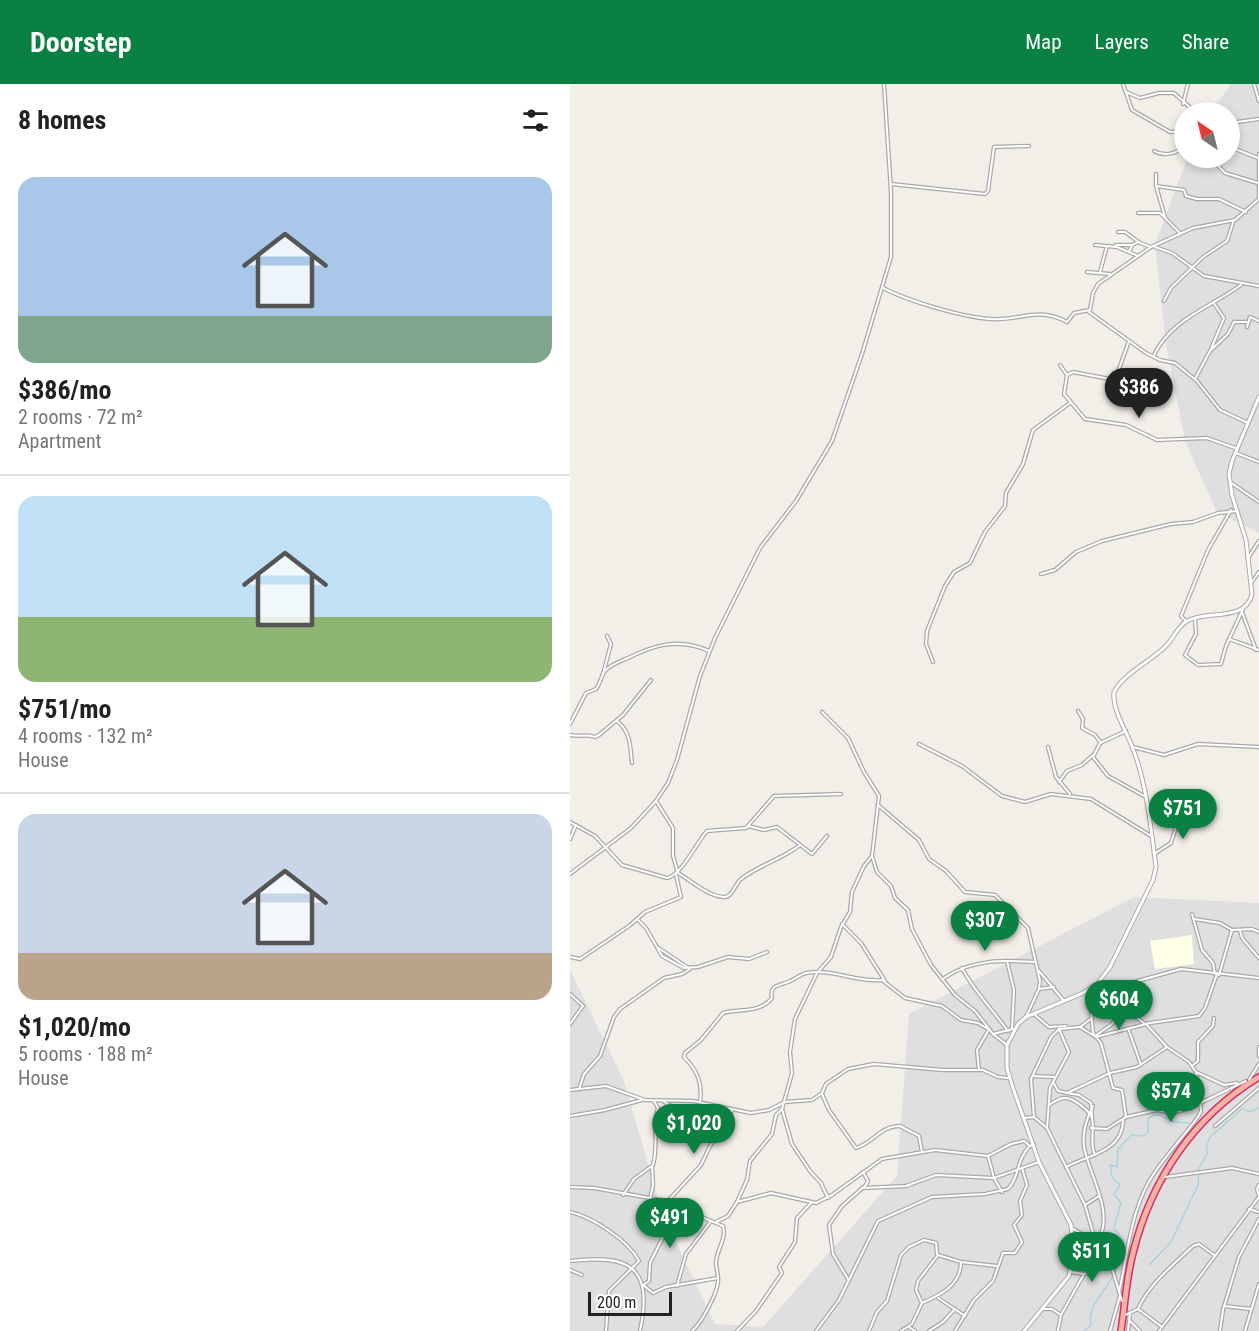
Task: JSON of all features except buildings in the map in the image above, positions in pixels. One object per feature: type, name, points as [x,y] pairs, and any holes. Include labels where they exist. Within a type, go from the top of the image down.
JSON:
[{"type":"highway","points":[[1121,1331],[1139,1231],[1162,1177],[1179,1149],[1198,1127],[1252,1079]]},
{"type":"street","points":[[570,874],[631,828],[656,801],[677,760],[709,651],[760,548],[796,501],[832,441],[857,371],[891,257],[891,184],[884,84]]},
{"type":"street","points":[[1123,84],[1130,108],[1150,122],[1174,132]]},
{"type":"street","points":[[1184,102],[1188,84]]},
{"type":"street","points":[[1254,84],[1259,101]]},
{"type":"street","points":[[1126,92],[1140,98],[1168,92],[1176,94],[1182,102]]},
{"type":"street","points":[[1240,122],[1259,119]]},
{"type":"street","points":[[891,184],[985,194],[988,191],[994,147],[1029,146]]},
{"type":"street","points":[[1154,151],[1159,154],[1174,152]]},
{"type":"street","points":[[1240,151],[1258,158]]},
{"type":"street","points":[[1089,312],[1094,290],[1110,274],[1152,246],[1180,233],[1234,220],[1246,212],[1259,199],[1259,154]]},
{"type":"street","points":[[1220,168],[1225,173],[1258,183]]},
{"type":"street","points":[[1156,174],[1156,186],[1166,217]]},
{"type":"street","points":[[1156,186],[1184,190],[1186,196],[1197,199],[1219,199],[1246,212]]},
{"type":"street","points":[[1138,213],[1158,212],[1166,217],[1180,233]]},
{"type":"street","points":[[1164,302],[1171,288],[1203,257],[1227,241],[1234,220]]},
{"type":"street","points":[[1118,232],[1128,233],[1138,242],[1172,253],[1204,276],[1241,285],[1259,286]]},
{"type":"street","points":[[1114,247],[1116,244],[1132,245],[1138,242]]},
{"type":"street","points":[[1095,244],[1107,245],[1138,256]]},
{"type":"street","points":[[1100,272],[1107,245]]},
{"type":"street","points":[[1130,252],[1132,245]]},
{"type":"street","points":[[1087,272],[1110,274]]},
{"type":"street","points":[[1153,356],[1170,332],[1212,301],[1241,285]]},
{"type":"street","points":[[882,288],[957,314],[993,320],[1037,314],[1054,315],[1067,322],[1073,313],[1089,312],[1153,356],[1175,363],[1195,379],[1223,413],[1249,423]]},
{"type":"street","points":[[1195,379],[1211,350],[1224,318],[1212,301]]},
{"type":"street","points":[[1247,327],[1250,317],[1259,321]]},
{"type":"street","points":[[1211,350],[1228,334],[1235,321],[1247,322]]},
{"type":"street","points":[[1129,340],[1115,380],[1073,372],[1067,375],[1063,390],[1085,419],[1126,425],[1157,440],[1207,438],[1238,448]]},
{"type":"street","points":[[1060,365],[1067,375]]},
{"type":"street","points":[[1195,619],[1195,635],[1185,654],[1194,664],[1222,664],[1229,639],[1251,598],[1248,558],[1230,482],[1230,467],[1259,398]]},
{"type":"street","points":[[933,662],[926,644],[927,631],[949,579],[956,570],[968,565],[985,532],[1005,506],[1006,494],[1024,461],[1033,429],[1070,402]]},
{"type":"street","points":[[1236,453],[1259,462]]},
{"type":"street","points":[[1230,482],[1259,502]]},
{"type":"street","points":[[1041,574],[1055,570],[1076,552],[1102,541],[1171,524],[1193,522],[1231,510],[1237,511]]},
{"type":"street","points":[[1186,621],[1181,615],[1183,606],[1199,576],[1211,545],[1231,510]]},
{"type":"street","points":[[1248,558],[1259,541]]},
{"type":"street","points":[[1251,583],[1259,572]]},
{"type":"street","points":[[993,1034],[1012,1029],[1033,1012],[1064,1001],[1096,985],[1110,967],[1153,880],[1156,867],[1144,796],[1133,747],[1114,700],[1117,686],[1156,655],[1186,621],[1243,610]]},
{"type":"street","points":[[1243,610],[1257,650]]},
{"type":"street","points":[[570,724],[586,693],[598,687],[611,644],[607,636]]},
{"type":"street","points":[[1229,639],[1257,650]]},
{"type":"street","points":[[603,674],[619,662],[656,645],[687,644],[709,651]]},
{"type":"street","points":[[570,735],[597,737],[617,721],[651,680]]},
{"type":"street","points":[[1078,711],[1083,719],[1082,728],[1095,735],[1101,743]]},
{"type":"street","points":[[822,712],[848,738],[866,777],[877,792],[878,805],[872,856],[877,873],[891,886],[895,898],[908,909],[912,929],[927,959],[944,978],[954,995],[975,1011],[988,1030]]},
{"type":"street","points":[[617,721],[628,735],[632,763]]},
{"type":"street","points":[[1059,782],[1070,768],[1080,766],[1093,755],[1101,743],[1126,731]]},
{"type":"street","points":[[919,744],[935,750],[950,762],[965,768],[1002,796],[1025,802],[1051,794],[1072,795],[1095,801],[1150,836]]},
{"type":"street","points":[[1133,747],[1164,755],[1198,744],[1259,747]]},
{"type":"street","points":[[1048,747],[1059,782],[1072,795]]},
{"type":"street","points":[[1093,755],[1108,776],[1144,796]]},
{"type":"street","points":[[748,826],[760,809],[777,795],[841,794]]},
{"type":"street","points":[[570,957],[580,959],[648,910],[681,897],[674,856],[673,828],[656,801]]},
{"type":"street","points":[[878,805],[918,839],[928,859],[946,872],[965,892],[993,894],[1028,928],[1036,962],[1039,989],[1026,1017]]},
{"type":"street","points":[[1154,854],[1171,844],[1177,824],[1170,816]]},
{"type":"street","points":[[570,821],[599,839],[605,849],[627,868],[663,878],[677,874],[692,849],[707,831],[748,826],[764,830],[777,827],[814,853],[827,836]]},
{"type":"street","points":[[570,839],[576,825]]},
{"type":"street","points":[[677,874],[709,892],[726,897],[746,874],[782,858],[800,845]]},
{"type":"street","points":[[828,1198],[821,1183],[792,1144],[782,1109],[792,1073],[790,1052],[795,1019],[817,973],[831,957],[842,924],[850,912],[852,892],[864,866],[872,856]]},
{"type":"street","points":[[1192,914],[1202,950],[1213,963],[1217,974]]},
{"type":"street","points":[[638,919],[662,956],[669,962],[690,969]]},
{"type":"street","points":[[1194,919],[1220,923],[1232,930],[1252,929],[1259,932]]},
{"type":"street","points":[[842,924],[861,943],[887,983],[905,998],[942,1006],[961,1020],[978,1023],[1007,1046]]},
{"type":"street","points":[[1033,1012],[1049,1027],[1080,1027],[1096,1037],[1146,1024],[1200,1015],[1232,930]]},
{"type":"street","points":[[1240,930],[1242,938],[1259,958]]},
{"type":"street","points":[[657,947],[690,969]]},
{"type":"street","points":[[579,1089],[584,1074],[600,1056],[614,1017],[620,1009],[664,978],[729,957],[748,959],[767,952]]},
{"type":"street","points":[[944,978],[962,968],[1007,960],[1036,962]]},
{"type":"street","points":[[1007,960],[1014,990],[1012,1029],[1007,1046],[1010,1078],[1032,1146],[1072,1228],[1074,1250],[1071,1272],[1051,1300],[1024,1331]]},
{"type":"street","points":[[962,968],[970,984],[984,996],[987,1005],[1012,1029]]},
{"type":"street","points":[[1096,985],[1109,988],[1181,969],[1259,978]]},
{"type":"street","points":[[1037,970],[1064,1001]]},
{"type":"street","points":[[700,1102],[699,1079],[684,1055],[688,1049],[701,1040],[723,1013],[742,1012],[765,1005],[772,998],[771,991],[774,986],[805,974],[817,973],[887,983]]},
{"type":"street","points":[[1039,989],[1054,987]]},
{"type":"street","points":[[1109,988],[1115,1001],[1123,1009],[1146,1024],[1167,1047],[1192,1066],[1196,1072],[1201,1111],[1155,1172],[1144,1193],[1132,1226],[1110,1331]]},
{"type":"street","points":[[1066,1167],[1095,1155],[1115,1143],[1123,1130],[1125,1118],[1122,1090],[1113,1088],[1110,1073],[1096,1037],[1089,989]]},
{"type":"street","points":[[570,994],[583,1006],[570,1024]]},
{"type":"street","points":[[1096,1037],[1112,1024],[1123,1009]]},
{"type":"street","points":[[1080,1027],[1092,1017]]},
{"type":"street","points":[[1192,1066],[1198,1061],[1198,1042],[1213,1026],[1214,1018]]},
{"type":"street","points":[[1034,1117],[1032,1076],[1051,1037],[1059,1029],[1070,1027]]},
{"type":"street","points":[[1128,1028],[1141,1065]]},
{"type":"street","points":[[1047,1128],[1053,1079],[1069,1052],[1059,1029]]},
{"type":"street","points":[[979,1070],[977,1050],[988,1030]]},
{"type":"street","points":[[1067,1093],[1110,1073],[1141,1065],[1167,1047]]},
{"type":"street","points":[[1259,1047],[1259,1056]]},
{"type":"street","points":[[570,1090],[611,1087],[642,1100],[700,1102],[751,1113],[769,1110],[783,1103],[812,1100],[822,1093],[826,1084],[848,1069],[874,1064],[939,1070],[979,1070],[998,1077],[1010,1078]]},
{"type":"street","points":[[1091,1128],[1107,1129],[1125,1118],[1157,1110],[1172,1113],[1252,1079],[1259,1064]]},
{"type":"street","points":[[1196,1072],[1224,1085],[1252,1079]]},
{"type":"street","points":[[1032,1076],[1053,1079]]},
{"type":"street","points":[[1053,1079],[1058,1091],[1079,1095],[1093,1106]]},
{"type":"street","points":[[1215,1126],[1259,1088]]},
{"type":"street","points":[[822,1093],[829,1110],[856,1148],[883,1130],[900,1126],[919,1136],[922,1152]]},
{"type":"street","points":[[1049,1105],[1061,1098],[1068,1098],[1092,1117]]},
{"type":"street","points":[[570,1116],[642,1100]]},
{"type":"street","points":[[650,1199],[657,1138],[655,1118],[658,1108],[654,1101]]},
{"type":"street","points":[[663,1101],[703,1126],[715,1139]]},
{"type":"street","points":[[1093,1106],[1084,1132],[1087,1158],[1099,1196],[1103,1219],[1101,1235],[1096,1243]]},
{"type":"street","points":[[1093,1106],[1091,1145],[1095,1155]]},
{"type":"street","points":[[667,1202],[695,1172],[715,1139],[729,1122],[732,1109]]},
{"type":"street","points":[[716,1222],[728,1216],[737,1202],[747,1180],[750,1161],[772,1134],[776,1115],[782,1109]]},
{"type":"street","points":[[1024,1118],[1034,1117],[1047,1128],[1085,1205],[1096,1243],[1112,1266],[1124,1306]]},
{"type":"street","points":[[737,1202],[771,1193],[811,1203],[828,1198],[862,1171],[882,1159],[944,1150],[988,1156],[1016,1142],[1024,1141],[1032,1146]]},
{"type":"street","points":[[816,1331],[838,1300],[861,1251],[881,1219],[937,1196],[1002,1192],[1012,1186],[1021,1155],[1032,1146]]},
{"type":"street","points":[[988,1156],[994,1178],[1002,1192]]},
{"type":"street","points":[[862,1188],[906,1186],[936,1175],[994,1178],[1039,1162]]},
{"type":"street","points":[[623,1195],[634,1179],[653,1165]]},
{"type":"street","points":[[955,1331],[974,1300],[993,1281],[1003,1253],[1015,1252],[1022,1242],[1014,1225],[1022,1215],[1021,1199],[1027,1185],[1022,1168]]},
{"type":"street","points":[[1162,1177],[1232,1168],[1259,1174]]},
{"type":"street","points":[[848,1279],[833,1254],[829,1225],[836,1212],[868,1181],[862,1171]]},
{"type":"street","points":[[1159,1331],[1259,1197],[1257,1189],[1259,1185]]},
{"type":"street","points":[[570,1186],[661,1200],[723,1226],[724,1232],[716,1260],[718,1278],[716,1291],[706,1308],[701,1324],[692,1331]]},
{"type":"street","points":[[1085,1205],[1099,1196]]},
{"type":"street","points":[[643,1285],[649,1281],[650,1263],[669,1230],[669,1223],[663,1214],[661,1200]]},
{"type":"street","points":[[736,1331],[756,1311],[782,1274],[779,1267],[795,1242],[797,1218],[811,1203]]},
{"type":"street","points":[[1249,1209],[1259,1212]]},
{"type":"street","points":[[570,1212],[594,1221],[630,1248],[639,1261],[616,1281],[607,1294],[606,1331]]},
{"type":"street","points":[[1220,1331],[1224,1306],[1239,1257],[1259,1219]]},
{"type":"street","points":[[677,1286],[686,1254],[711,1221]]},
{"type":"street","points":[[1072,1228],[1096,1243]]},
{"type":"street","points":[[869,1331],[877,1312],[887,1302],[897,1266],[906,1250],[921,1241],[928,1241],[936,1243],[938,1255],[918,1281],[916,1290],[922,1303]]},
{"type":"street","points":[[1123,1316],[1138,1309],[1142,1299],[1163,1275],[1196,1244],[1203,1246],[1215,1256]]},
{"type":"street","points":[[938,1255],[961,1262],[997,1266]]},
{"type":"street","points":[[570,1261],[613,1259],[632,1268],[643,1285],[653,1293],[718,1278]]},
{"type":"street","points":[[902,1331],[909,1327],[922,1303],[938,1298],[954,1281],[961,1262]]},
{"type":"street","points":[[1071,1272],[1084,1274],[1112,1266]]},
{"type":"street","points":[[570,1270],[582,1275]]},
{"type":"street","points":[[1058,1331],[1061,1315],[1084,1274]]},
{"type":"street","points":[[1245,1331],[1259,1284]]},
{"type":"street","points":[[640,1331],[644,1303],[643,1285]]},
{"type":"street","points":[[938,1298],[965,1316]]},
{"type":"street","points":[[1051,1300],[1052,1309]]},
{"type":"street","points":[[1224,1306],[1251,1309]]},
{"type":"street","points":[[929,1331],[943,1322],[955,1309]]},
{"type":"street","points":[[1043,1309],[1052,1309],[1061,1315]]},
{"type":"street","points":[[1138,1309],[1162,1327]]},
{"type":"street","points":[[1128,1331],[1130,1313]]},
{"type":"street","points":[[1130,1322],[1140,1331]]},
{"type":"street","points":[[909,1327],[915,1331]]},
{"type":"shaded area","points":[[1231,84],[1259,84],[1259,533],[1217,512],[1185,441],[1166,344],[1155,245],[1183,168],[1240,168],[1240,102],[1218,102]]},
{"type":"shaded area","points":[[1134,897],[1259,903],[1259,1331],[570,1331],[570,970],[624,1081],[663,1215],[715,1324],[763,1327],[897,1176],[909,1014]]},
{"type":"shaded area","points":[[1192,935],[1194,964],[1155,969],[1150,941]]},
{"type":"waterway","points":[[1149,1265],[1171,1242],[1198,1185],[1199,1168],[1208,1152],[1206,1147],[1210,1137],[1243,1108],[1249,1112],[1259,1108]]},
{"type":"waterway","points":[[1084,1331],[1091,1325],[1093,1308],[1114,1273],[1125,1243],[1114,1228],[1121,1203],[1114,1194],[1120,1185],[1112,1177],[1110,1165],[1117,1167],[1118,1149],[1132,1135],[1143,1136],[1148,1132],[1148,1119],[1154,1115],[1174,1122],[1189,1123]]}]
